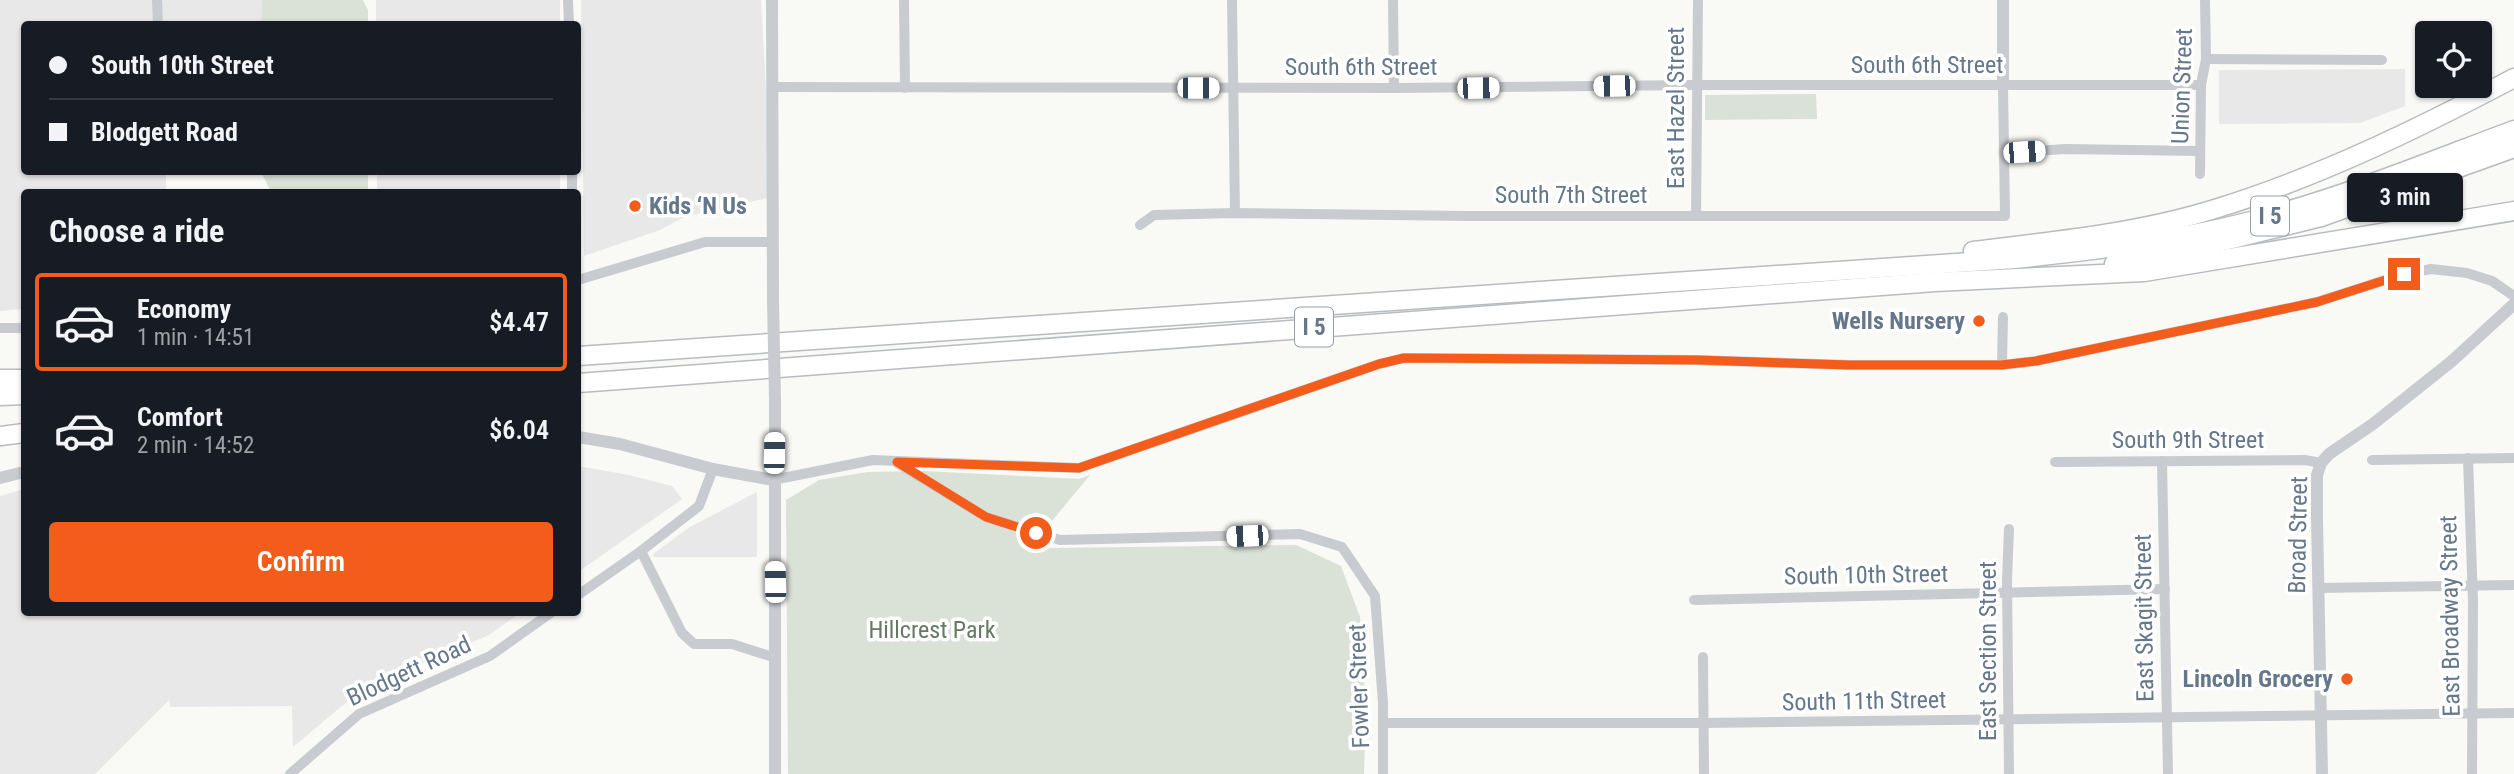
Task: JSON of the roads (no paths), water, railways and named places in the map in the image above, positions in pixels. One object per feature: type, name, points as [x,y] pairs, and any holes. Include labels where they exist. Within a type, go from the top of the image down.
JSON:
[{"type":"highway","points":[[1792,274],[2084,237],[2154,225],[2218,208],[2357,156],[2514,78]]},
{"type":"highway","name":"I 5","points":[[581,356],[2015,259],[2123,247],[2261,219],[2354,190],[2514,130]]},
{"type":"highway","name":"I 5","points":[[581,383],[1022,348],[2052,275],[2232,239],[2321,217],[2514,148]]},
{"type":"highway","points":[[2052,275],[2144,272],[2514,211]]},
{"type":"highway","points":[[0,379],[21,379]]},
{"type":"highway","points":[[0,396],[21,395]]},
{"type":"highway","points":[[0,425],[21,423]]},
{"type":"highway","points":[[0,436],[21,433]]},
{"type":"street","points":[[157,0],[158,21]]},
{"type":"street","points":[[568,0],[569,21]]},
{"type":"street","points":[[772,0],[775,774]]},
{"type":"street","points":[[904,0],[905,88]]},
{"type":"street","points":[[1232,0],[1235,213]]},
{"type":"street","points":[[1393,0],[1394,88]]},
{"type":"street","name":"East Hazel Street","points":[[1696,216],[1698,0]]},
{"type":"street","points":[[2003,0],[2004,153],[2065,149],[2200,151]]},
{"type":"street","name":"Union Street","points":[[2200,174],[2201,85],[2206,59],[2205,0]]},
{"type":"street","points":[[2206,59],[2382,61]]},
{"type":"street","name":"South 6th Street","points":[[772,87],[2201,85]]},
{"type":"street","name":"South 7th Street","points":[[1140,225],[1154,215],[1235,213],[2004,216],[2004,153]]},
{"type":"street","points":[[581,279],[705,242],[773,242]]},
{"type":"street","points":[[581,438],[620,444],[713,469],[774,480],[873,460],[1079,468],[1379,364],[1404,358],[2001,365],[2036,361],[2317,302],[2404,274],[2431,269],[2467,273],[2493,281],[2514,296]]},
{"type":"street","name":"Broad Street","points":[[2322,774],[2317,475],[2321,463],[2329,454],[2373,424],[2452,361],[2514,304]]},
{"type":"street","points":[[2001,365],[2003,317]]},
{"type":"street","points":[[0,328],[21,328]]},
{"type":"street","name":"East Broadway Street","points":[[2468,458],[2473,584],[2472,774]]},
{"type":"street","points":[[2372,460],[2514,458]]},
{"type":"street","name":"South 9th Street","points":[[2055,462],[2305,460],[2321,463]]},
{"type":"street","name":"East Skagit Street","points":[[2162,461],[2168,774]]},
{"type":"street","name":"Fowler Street","points":[[897,462],[986,517],[1060,540],[1300,534],[1342,547],[1376,596],[1383,774]]},
{"type":"street","points":[[581,593],[699,506],[713,469]]},
{"type":"street","points":[[0,478],[21,473]]},
{"type":"street","name":"East Section Street","points":[[2009,774],[2007,592],[2010,529]]},
{"type":"street","points":[[641,551],[682,633],[694,644],[732,644],[776,658]]},
{"type":"street","points":[[2318,588],[2514,584]]},
{"type":"street","name":"South 10th Street","points":[[1694,600],[2165,589]]},
{"type":"street","name":"Blodgett Road","points":[[290,774],[359,714],[490,656],[546,616]]},
{"type":"street","points":[[1703,657],[1704,774]]},
{"type":"street","name":"South 11th Street","points":[[1383,723],[2009,721],[2514,713]]},
{"type":"place","name":"Kids ‘N Us","points":[[635,206]]},
{"type":"place","name":"Wells Nursery","points":[[1979,321]]},
{"type":"place","name":"Lincoln Grocery","points":[[2347,679]]},
{"type":"park label","name":"Hillcrest Park","points":[[932,630]]}]
